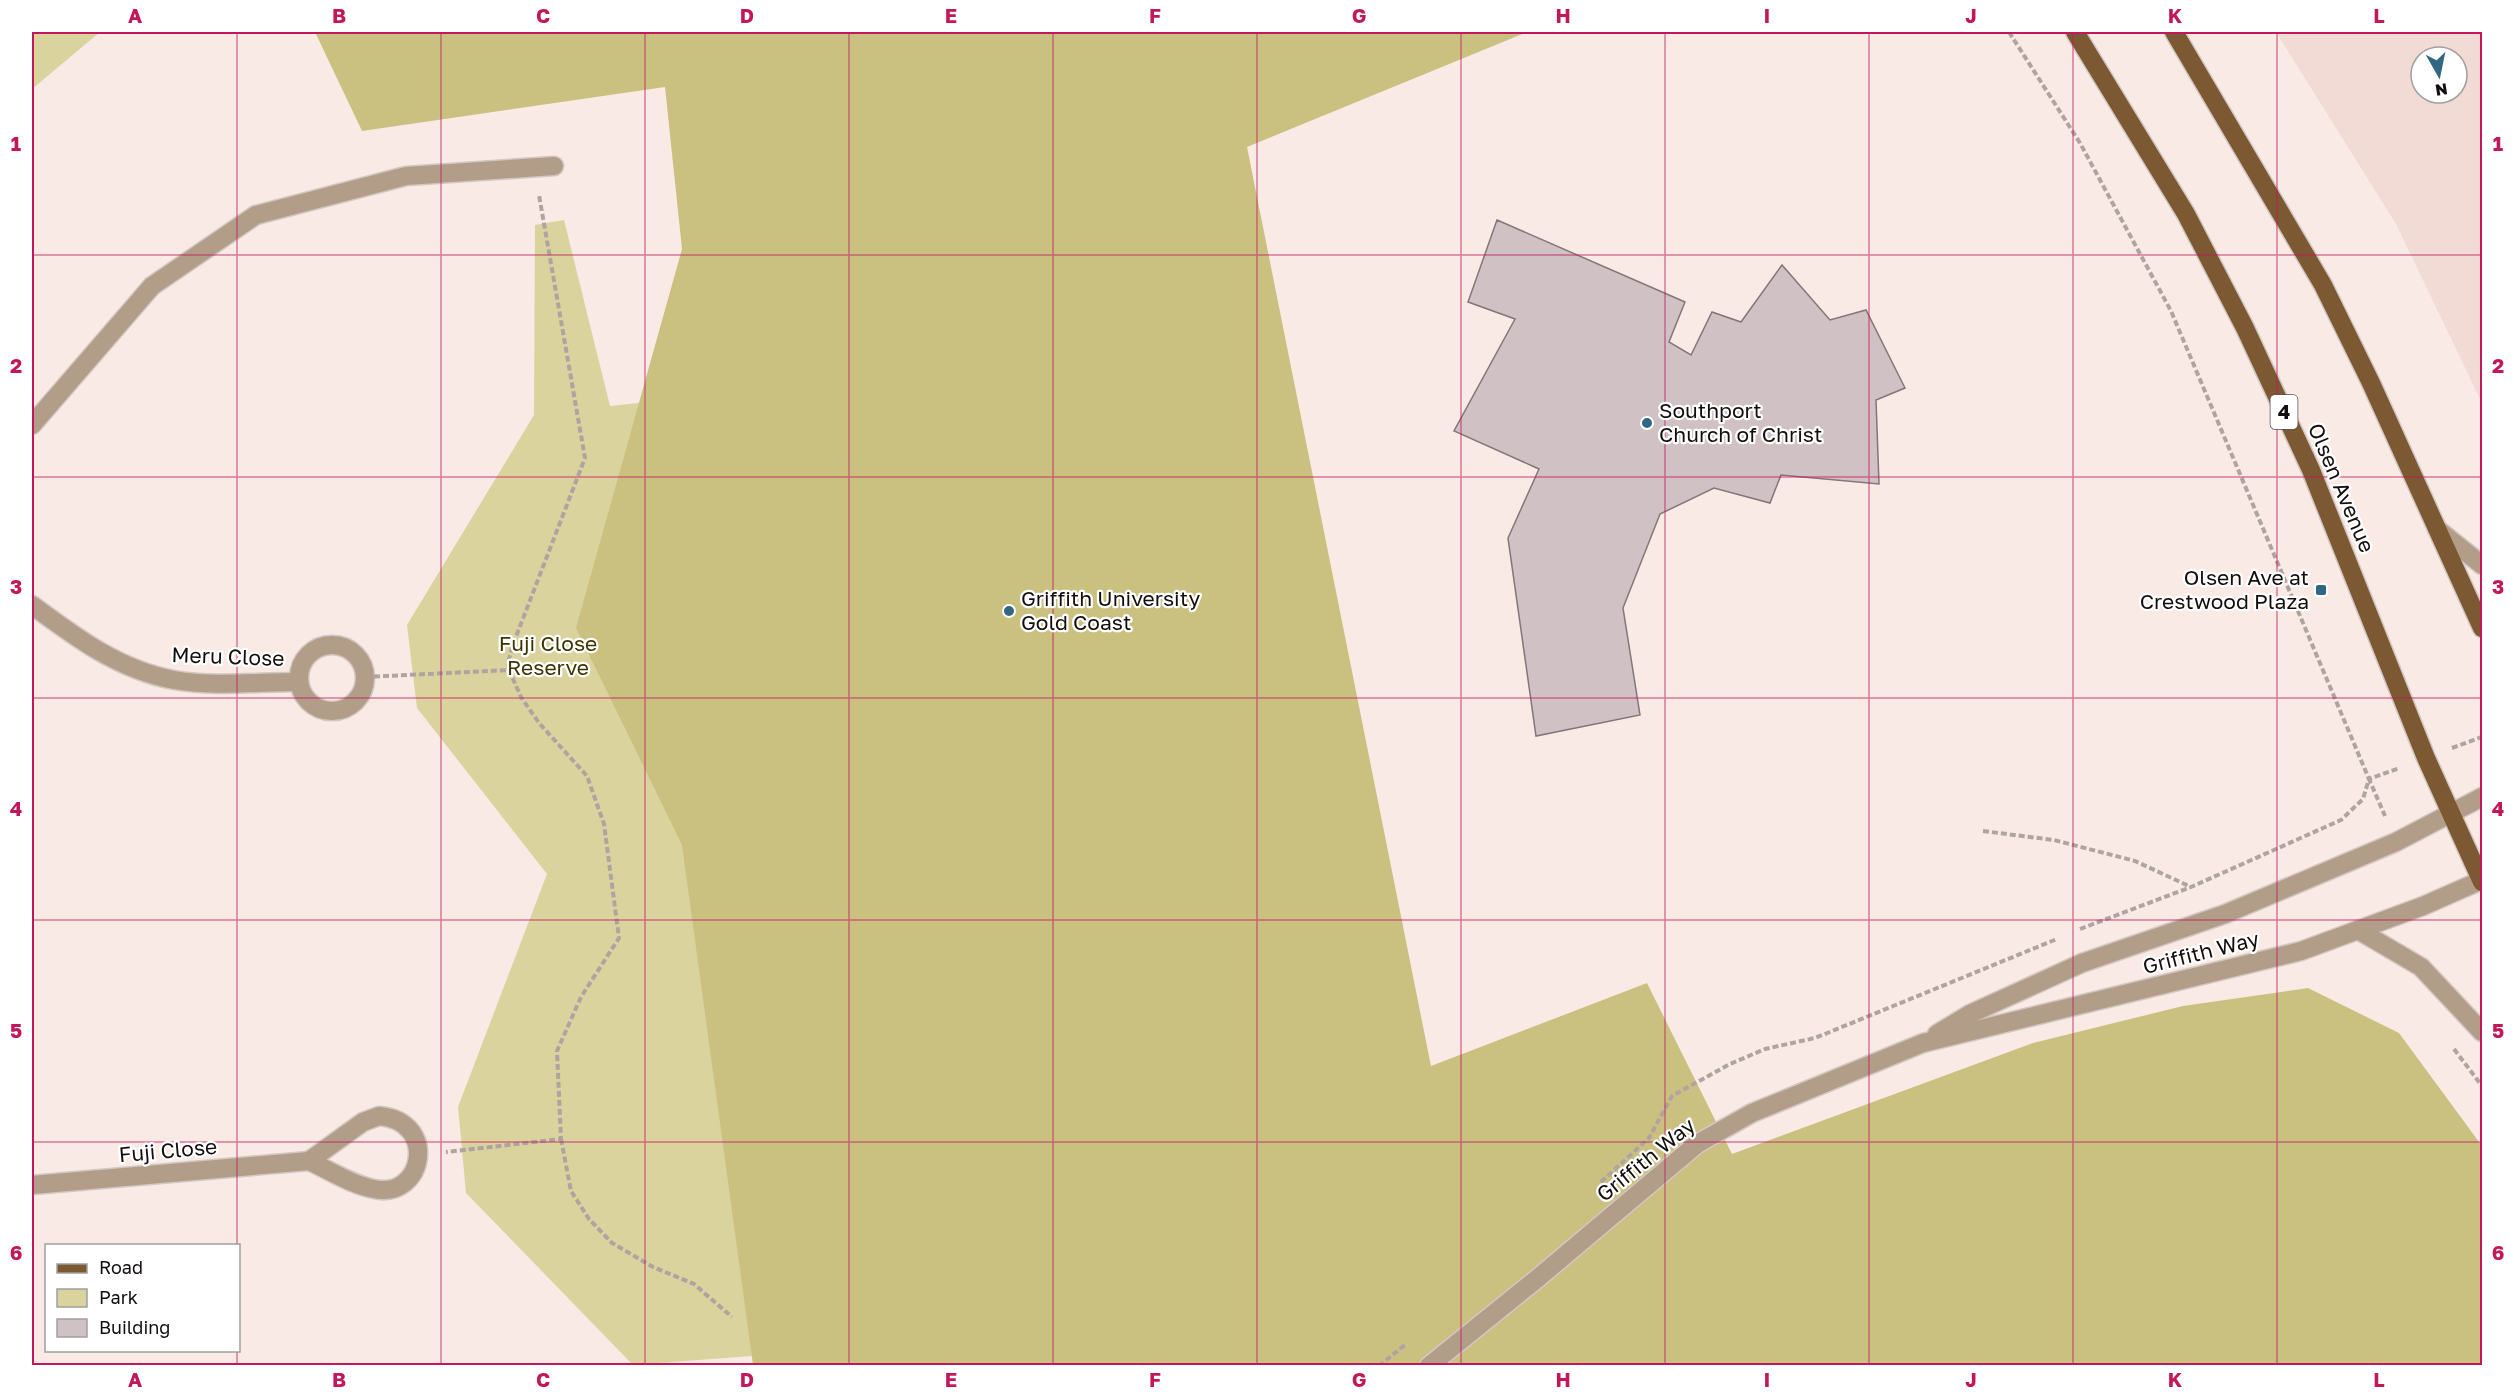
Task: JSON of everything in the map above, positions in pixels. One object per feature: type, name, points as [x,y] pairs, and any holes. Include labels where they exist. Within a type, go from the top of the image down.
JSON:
[{"type":"main road","name":"Olsen Avenue","points":[[2075,32],[2186,214],[2245,328],[2311,470],[2426,758],[2482,881]]},
{"type":"main road","points":[[2174,32],[2323,285],[2372,382],[2482,628]]},
{"type":"street","points":[[32,425],[153,286],[256,215],[406,176],[554,166]]},
{"type":"street","points":[[2437,530],[2482,565]]},
{"type":"street","name":"Meru Close","points":[[32,605],[86,644],[137,670],[174,680],[209,683],[299,682]]},
{"type":"street","name":"Meru Close","points":[[334,644],[354,653],[362,662],[365,677],[361,693],[355,701],[337,711],[316,707],[302,692],[299,670],[311,651],[334,644]]},
{"type":"street","name":"Griffith Way","points":[[1923,1043],[1970,1014],[2082,963],[2225,914],[2396,842],[2482,796]]},
{"type":"street","name":"Griffith Way","points":[[1429,1365],[1538,1278],[1697,1144],[1752,1113],[1923,1043],[2290,954],[2482,881]]},
{"type":"street","points":[[2358,930],[2421,967],[2482,1032]]},
{"type":"street","points":[[309,1161],[363,1122],[379,1116],[399,1120],[408,1127],[415,1137],[418,1155]]},
{"type":"street","name":"Fuji Close","points":[[32,1185],[309,1161],[364,1186],[384,1190],[404,1183],[416,1168],[418,1155]]},
{"type":"path","points":[[2009,32],[2080,143],[2171,311],[2369,779],[2482,736]]},
{"type":"path","points":[[534,168],[585,458],[512,647],[508,663],[521,697],[539,723],[587,776],[604,824],[619,938],[581,997],[557,1051],[561,1139],[571,1191],[589,1219],[612,1243],[653,1267],[694,1284],[732,1317]]},
{"type":"path","points":[[365,677],[509,670]]},
{"type":"path","points":[[1983,831],[2054,840],[2135,861],[2191,887]]},
{"type":"path","points":[[418,1155],[561,1139]]},
{"type":"shaded area","name":"Griffith University Gold Coast","points":[[315,32],[1527,32],[1247,147],[1431,1066],[1647,983],[1732,1154],[2033,1043],[2183,1006],[2308,988],[2399,1033],[2482,1146],[2482,1365],[753,1365],[682,845],[576,628],[682,249],[665,87],[362,131]]},
{"type":"shaded area","points":[[2276,32],[2482,32],[2482,403],[2396,224]]},
{"type":"green space","points":[[32,32],[100,32],[32,89]]},
{"type":"green space","name":"Fuji Close Reserve","points":[[564,220],[610,406],[658,401],[752,1356],[633,1365],[466,1193],[458,1107],[547,874],[417,708],[407,625],[534,415],[535,225]]},
{"type":"building","points":[[1497,220],[1685,302],[1669,342],[1691,355],[1712,312],[1741,322],[1782,265],[1830,320],[1866,310],[1905,388],[1876,400],[1879,484],[1781,475],[1770,503],[1714,488],[1660,514],[1623,608],[1640,715],[1536,736],[1508,538],[1539,469],[1454,431],[1515,319],[1468,302]]},
{"type":"place","name":"Southport Church of Christ","points":[[1647,423]]},
{"type":"place","name":"Olsen Ave at Crestwood Plaza","points":[[2321,590]]},
{"type":"place","name":"Griffith University Gold Coast","points":[[1009,611]]}]
